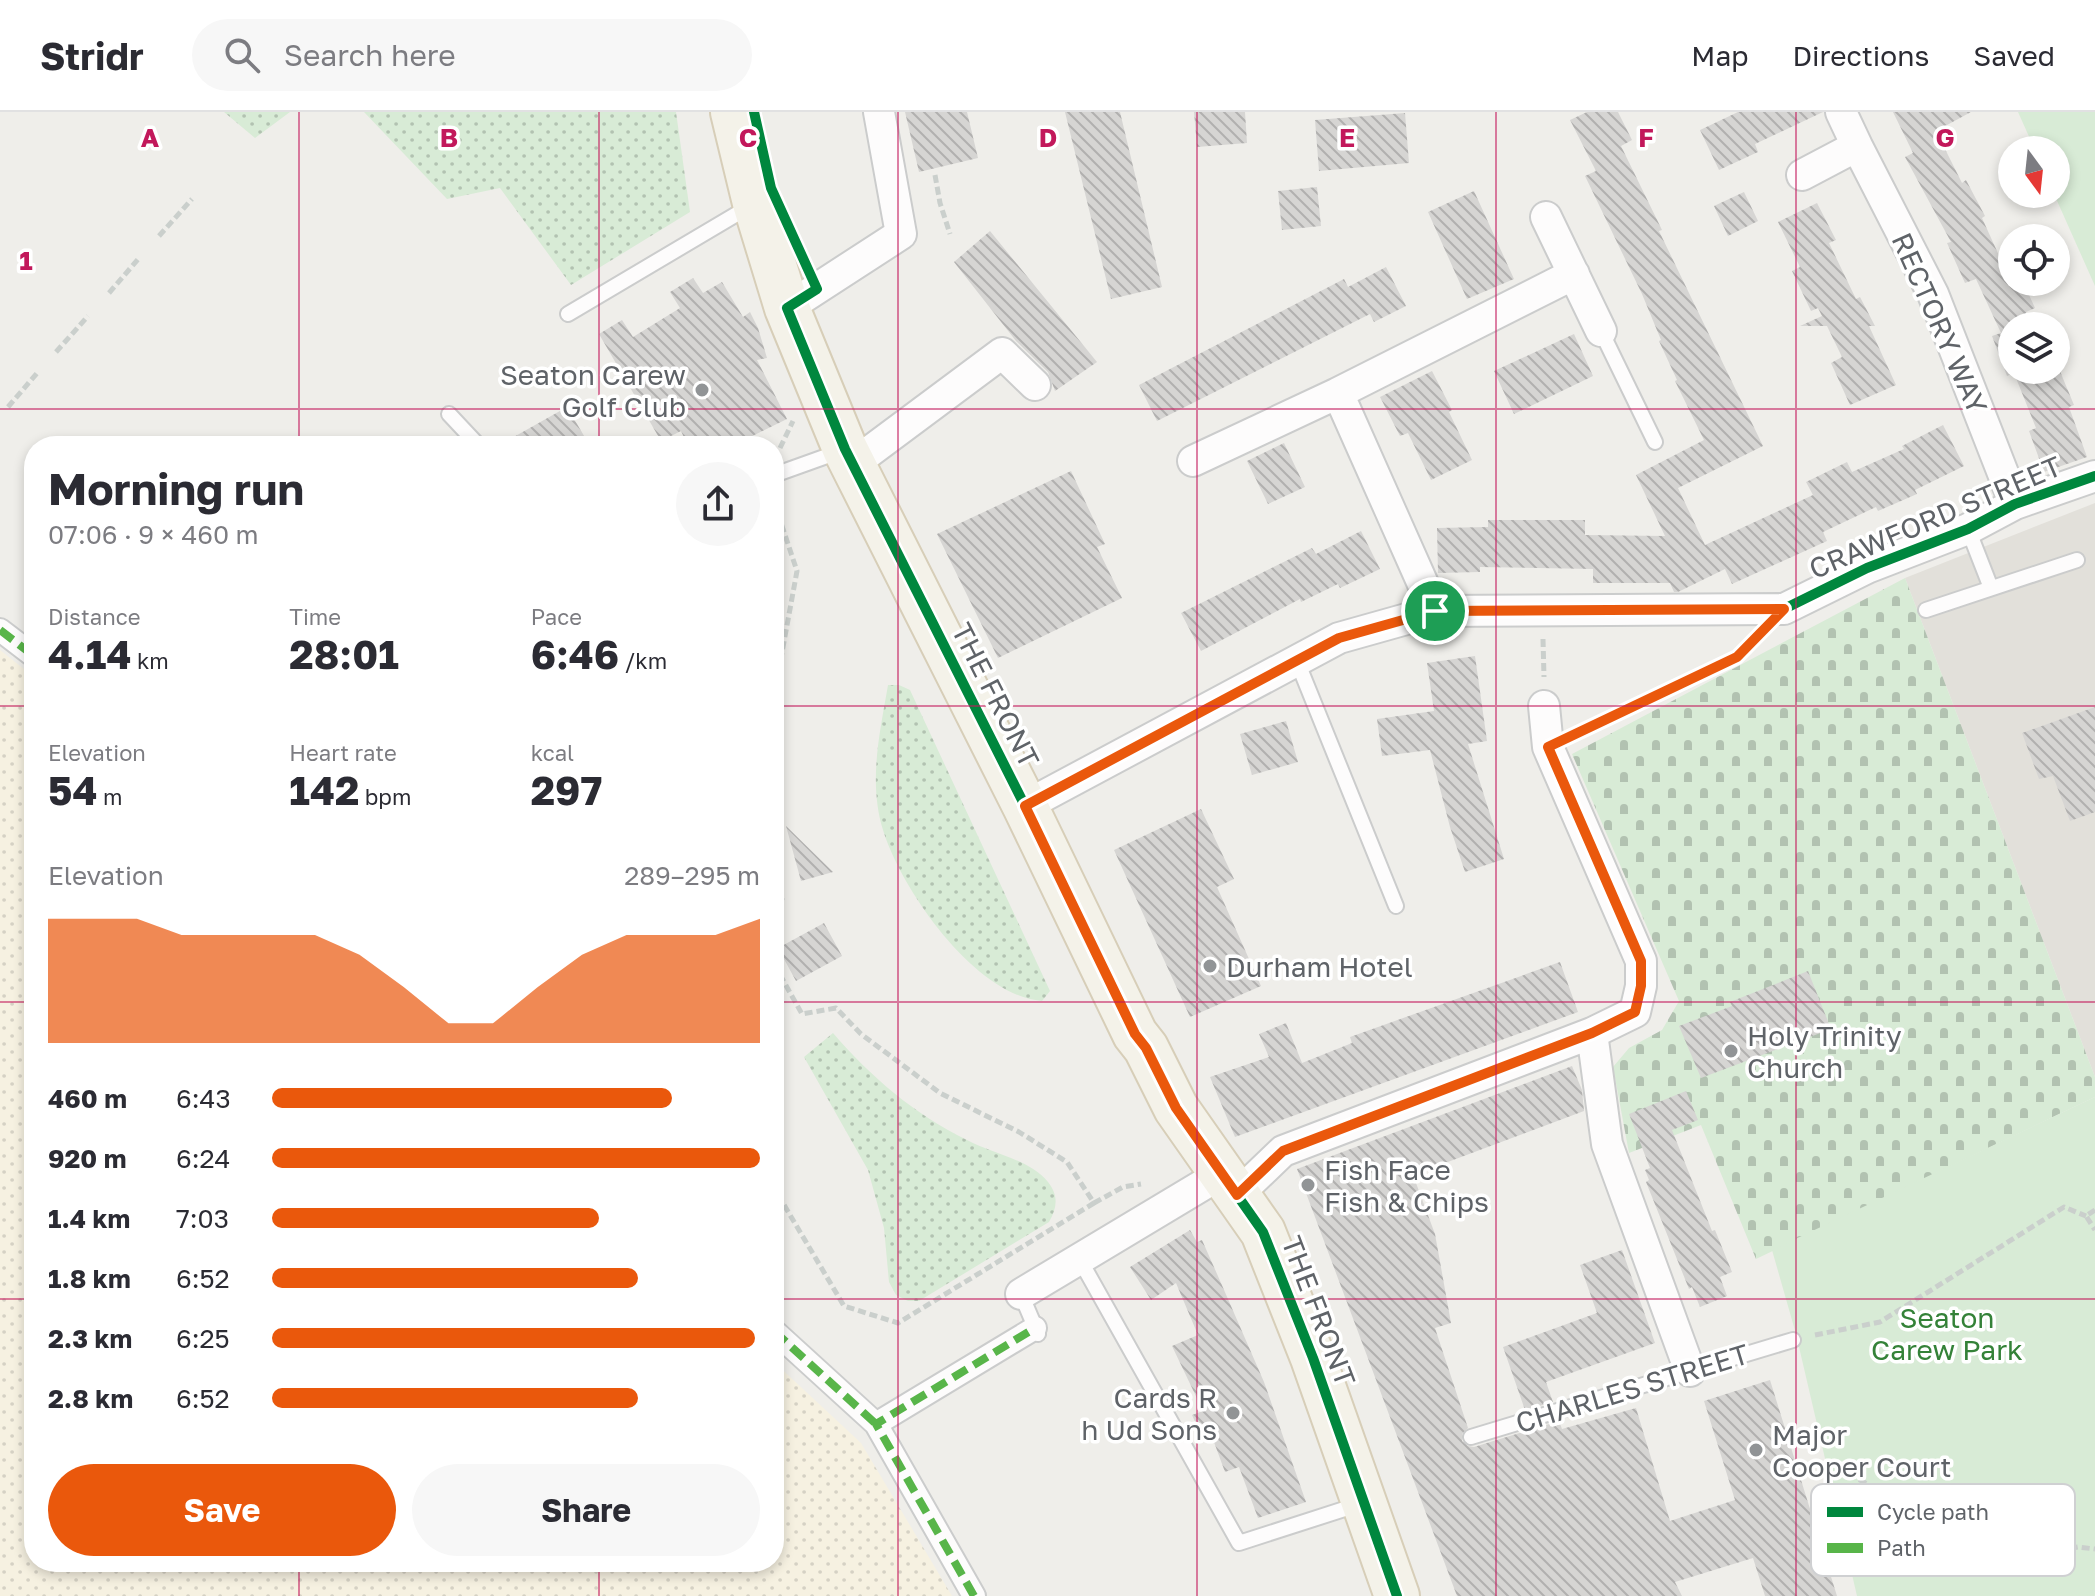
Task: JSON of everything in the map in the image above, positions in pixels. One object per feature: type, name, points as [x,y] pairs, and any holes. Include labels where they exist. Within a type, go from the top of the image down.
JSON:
[{"type":"main road","name":"THE FRONT","points":[[733,112],[755,203],[787,308],[849,457],[1025,806],[1135,1034],[1146,1048],[1176,1108],[1263,1232],[1366,1502],[1397,1596]]},
{"type":"street","points":[[787,308],[901,234],[879,112]]},
{"type":"street","name":"RECTORY WAY","points":[[1841,112],[1933,294],[2015,504]]},
{"type":"street","points":[[1802,175],[1857,146]]},
{"type":"street","points":[[1546,217],[1601,331]]},
{"type":"street","points":[[1193,461],[1338,393],[1574,274]]},
{"type":"street","points":[[849,457],[1002,353],[1035,385]]},
{"type":"street","points":[[1338,393],[1435,611]]},
{"type":"street","name":"CRAWFORD STREET","points":[[1025,806],[1339,638],[1435,611],[1784,609],[1867,568],[1968,529],[2015,504],[2095,476]]},
{"type":"street","points":[[0,630],[24,648]]},
{"type":"street","points":[[1021,1294],[1080,1260],[1229,1184],[1283,1151],[1592,1033],[1635,1012],[1641,986],[1641,961],[1548,747],[1544,706]]},
{"type":"street","points":[[1592,1033],[1607,1144],[1690,1371]]},
{"type":"street","points":[[876,1424],[1037,1333]]},
{"type":"street","points":[[784,1340],[876,1424],[974,1596]]},
{"type":"lane","points":[[568,314],[755,203]]},
{"type":"lane","points":[[1601,331],[1655,442]]},
{"type":"lane","points":[[449,414],[470,436]]},
{"type":"lane","points":[[784,473],[849,457]]},
{"type":"lane","points":[[1968,529],[1991,588]]},
{"type":"lane","points":[[1926,610],[2077,560]]},
{"type":"lane","points":[[1297,661],[1396,906]]},
{"type":"lane","points":[[1080,1260],[1239,1543],[1366,1502]]},
{"type":"lane","points":[[1021,1294],[1037,1333]]},
{"type":"lane","name":"CHARLES STREET","points":[[1471,1437],[1793,1340]]},
{"type":"path","points":[[935,175],[950,234]]},
{"type":"path","points":[[159,236],[192,199]]},
{"type":"path","points":[[109,293],[140,257]]},
{"type":"path","points":[[56,352],[88,316]]},
{"type":"path","points":[[8,407],[38,372]]},
{"type":"path","points":[[784,536],[797,571],[784,642]]},
{"type":"path","points":[[1548,747],[1737,657],[1784,609]]},
{"type":"path","points":[[1543,610],[1544,706]]},
{"type":"path","points":[[784,982],[802,1014],[836,1008],[861,1034],[940,1093],[1019,1132],[1067,1162],[1094,1203],[898,1323],[844,1306],[784,1205]]},
{"type":"path","points":[[1793,1340],[1880,1322],[2064,1207],[2086,1216],[2095,1230]]},
{"type":"path","points":[[2086,1216],[2095,1210]]},
{"type":"path","points":[[1838,1468],[1867,1484]]},
{"type":"path","points":[[2075,1548],[2095,1549]]},
{"type":"shaded area","points":[[2095,503],[2095,1077],[1905,578]]},
{"type":"green space","points":[[224,112],[290,112],[255,138]]},
{"type":"green space","name":"Seaton Carew Golf Club","points":[[364,112],[676,112],[690,212],[571,285],[500,188],[447,199]]},
{"type":"green space","points":[[2018,112],[2095,112],[2095,286],[2070,224],[2060,208],[2070,208],[2070,136],[2029,136]]},
{"type":"green space","points":[[1905,578],[2095,1077],[2095,1097],[1756,1259],[1701,1125],[1629,1153],[1613,1067],[1629,1048],[1662,1030],[1679,1001],[1572,754]]},
{"type":"green space","points":[[888,685],[899,685],[910,690],[1050,991],[1042,1001],[1017,995],[991,980],[967,960],[924,909],[892,854],[883,830],[876,794],[877,757]]},
{"type":"green space","points":[[833,1033],[863,1065],[911,1106],[948,1130],[1021,1162],[1040,1174],[1052,1187],[1055,1197],[1054,1212],[1049,1222],[919,1301],[908,1301],[896,1295],[889,1282],[884,1228],[868,1170],[804,1057]]},
{"type":"green space","name":"Seaton Carew Park","points":[[2095,1097],[2095,1596],[1857,1596],[1852,1576],[2075,1576],[2075,1484],[1831,1484],[1796,1334],[1772,1250]]},
{"type":"sand","points":[[0,650],[24,669],[24,1572],[784,1572],[784,1371],[861,1443],[952,1596],[0,1596]]},
{"type":"building","points":[[905,112],[967,112],[978,158],[919,172]]},
{"type":"building","points":[[1065,112],[1120,112],[1162,287],[1111,299]]},
{"type":"building","points":[[1194,112],[1245,112],[1247,143],[1197,147]]},
{"type":"building","points":[[1587,112],[1618,112],[1632,140],[1621,146],[1763,446],[1678,488],[1705,545],[1813,495],[1806,482],[1847,462],[1852,472],[1904,449],[1902,446],[1943,425],[1964,466],[1915,490],[1917,494],[1878,511],[1876,507],[1823,532],[1827,541],[1732,584],[1725,569],[1678,592],[1674,592],[1670,583],[1593,583],[1593,569],[1480,567],[1480,572],[1438,573],[1437,528],[1488,527],[1488,520],[1585,520],[1585,535],[1665,536],[1636,475],[1704,440],[1675,381],[1642,294],[1585,176],[1596,171],[1570,120]]},
{"type":"building","points":[[1738,112],[1823,112],[1755,144],[1758,152],[1719,170],[1700,130]]},
{"type":"building","points":[[1893,112],[1971,112],[1936,131],[1962,183],[1966,180],[1985,216],[1982,218],[1998,253],[1998,296],[2029,296],[2035,308],[2026,312],[1998,312],[1998,327],[1976,279],[1965,283],[1947,243],[1951,242],[1905,157],[1913,153]]},
{"type":"building","points":[[1405,113],[1409,163],[1319,171],[1315,120]]},
{"type":"building","points":[[1317,187],[1321,226],[1282,230],[1278,191]]},
{"type":"building","points":[[1474,191],[1514,279],[1467,299],[1428,212]]},
{"type":"building","points":[[1744,192],[1758,221],[1728,236],[1714,206]]},
{"type":"building","points":[[1817,203],[1836,240],[1829,243],[1856,299],[1860,297],[1875,326],[1869,326],[1896,385],[1850,405],[1831,363],[1842,357],[1827,326],[1800,326],[1822,316],[1818,308],[1811,311],[1792,271],[1800,267],[1778,222]]},
{"type":"building","points":[[990,231],[1097,362],[1055,391],[1048,372],[1016,341],[954,262]]},
{"type":"building","points":[[1386,267],[1406,306],[1374,322],[1370,314],[1157,421],[1139,385],[1344,279],[1348,287]]},
{"type":"building","name":"Seaton Carew Golf Club","points":[[693,278],[703,293],[722,282],[743,317],[750,312],[767,358],[757,360],[787,419],[752,436],[683,436],[681,431],[671,436],[658,436],[599,334],[622,320],[633,337],[680,308],[670,292]]},
{"type":"building","points":[[1574,334],[1593,376],[1514,414],[1494,371]]},
{"type":"building","points":[[1998,334],[1998,352],[1992,336]]},
{"type":"building","points":[[1432,371],[1472,460],[1431,480],[1408,433],[1400,436],[1380,397]]},
{"type":"building","points":[[2018,384],[2065,384],[2074,405],[2069,407],[2087,457],[2044,472],[2029,431],[2036,428]]},
{"type":"building","points":[[567,407],[584,436],[516,436]]},
{"type":"building","points":[[1284,443],[1305,487],[1268,504],[1247,461]]},
{"type":"building","points":[[1071,471],[1105,544],[1097,547],[1122,598],[998,658],[937,534]]},
{"type":"building","points":[[1361,531],[1380,569],[1340,588],[1338,584],[1301,602],[1300,599],[1201,651],[1181,613],[1312,548],[1316,554]]},
{"type":"building","points":[[1475,656],[1487,741],[1468,744],[1504,859],[1465,872],[1430,750],[1382,756],[1377,719],[1434,711],[1427,663]]},
{"type":"building","points":[[2095,707],[2095,812],[2070,821],[2053,776],[2039,779],[2022,733]]},
{"type":"building","points":[[1286,721],[1298,762],[1252,775],[1240,734]]},
{"type":"building","points":[[1201,809],[1234,879],[1217,887],[1261,986],[1190,1017],[1114,850]]},
{"type":"building","points":[[786,826],[833,872],[801,881]]},
{"type":"building","points":[[824,923],[842,956],[796,981],[784,959],[784,945]]},
{"type":"building","points":[[1560,962],[1578,1012],[1235,1137],[1210,1077],[1269,1057],[1259,1034],[1286,1023],[1302,1063],[1352,1043],[1350,1037]]},
{"type":"building","name":"Holy Trinity Church","points":[[1808,971],[1831,1029],[1701,1078],[1679,1026]]},
{"type":"building","points":[[1572,1066],[1582,1090],[1584,1111],[1413,1175],[1435,1234],[1451,1323],[1435,1328],[1468,1428],[1462,1434],[1462,1441],[1474,1447],[1559,1421],[1562,1429],[1636,1408],[1670,1521],[1735,1500],[1704,1401],[1770,1380],[1811,1512],[1811,1576],[1831,1576],[1837,1596],[1765,1596],[1753,1558],[1675,1582],[1682,1596],[1457,1596],[1297,1169]]},
{"type":"building","points":[[1686,1091],[1698,1120],[1672,1130],[1712,1231],[1715,1230],[1732,1272],[1720,1277],[1727,1296],[1700,1307],[1692,1287],[1689,1289],[1646,1182],[1649,1180],[1645,1170],[1650,1168],[1629,1114]]},
{"type":"building","points":[[1190,1230],[1197,1242],[1202,1240],[1264,1382],[1306,1502],[1258,1518],[1239,1467],[1225,1472],[1211,1434],[1202,1437],[1192,1415],[1203,1411],[1172,1346],[1198,1335],[1176,1283],[1151,1300],[1130,1267]]},
{"type":"building","points":[[1622,1250],[1655,1343],[1546,1382],[1553,1402],[1525,1410],[1503,1347],[1597,1313],[1580,1265]]},
{"type":"marked path","points":[[0,630],[24,648]]},
{"type":"marked path","points":[[974,1596],[876,1424],[1035,1328]]},
{"type":"marked path","points":[[784,1340],[876,1424]]},
{"type":"cycle path","points":[[754,112],[771,188],[817,289],[787,308],[845,449],[1025,806],[1135,1034],[1146,1048],[1176,1108],[1263,1232],[1313,1358],[1397,1596]]},
{"type":"cycle path","points":[[1025,806],[1339,638],[1435,611],[1784,609],[1867,568],[1968,529],[2015,504],[2095,476]]},
{"type":"place","name":"Seaton Carew Golf Club","points":[[702,390]]},
{"type":"place","name":"Durham Hotel","points":[[1210,966]]},
{"type":"place","name":"Holy Trinity Church","points":[[1731,1051]]},
{"type":"place","name":"Fish Face Fish & Chips","points":[[1308,1185]]},
{"type":"place","name":"Cards R h Ud Sons","points":[[1233,1413]]},
{"type":"place","name":"Major Cooper Court","points":[[1756,1450]]},
{"type":"route","points":[[1784,609],[1737,657],[1548,747],[1641,961],[1641,986],[1635,1012],[1592,1033],[1283,1151],[1237,1195],[1176,1108],[1146,1048],[1135,1034],[1025,806],[1339,638],[1435,611],[1784,609]]}]
